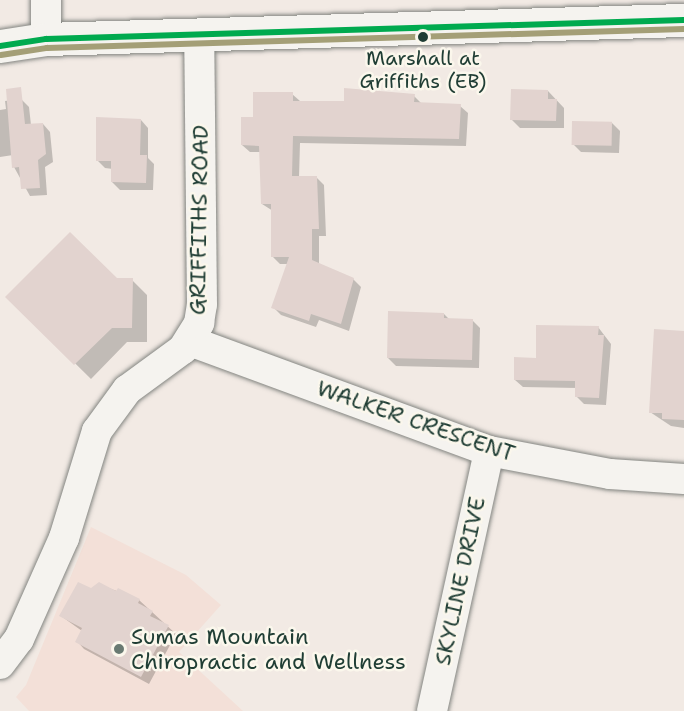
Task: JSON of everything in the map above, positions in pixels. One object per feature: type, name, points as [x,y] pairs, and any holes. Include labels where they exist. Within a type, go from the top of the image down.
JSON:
[{"type":"main road","points":[[18,41],[684,20]]},
{"type":"street","points":[[18,41],[46,0]]},
{"type":"street","name":"GRIFFITHS ROAD","points":[[0,664],[19,639],[64,538],[97,431],[127,390],[190,340],[202,306],[199,36]]},
{"type":"street","name":"WALKER CRESCENT","points":[[190,340],[489,451],[610,474],[684,479]]},
{"type":"street","name":"SKYLINE DRIVE","points":[[432,711],[489,451]]},
{"type":"shaded area","points":[[91,527],[186,575],[221,605],[179,652],[243,711],[29,711],[16,697],[26,685]]},
{"type":"building","points":[[21,87],[25,124],[43,123],[46,154],[38,160],[40,188],[21,189],[19,167],[12,168],[6,89]]},
{"type":"building","points":[[344,88],[415,94],[414,102],[461,104],[459,139],[293,136],[292,176],[317,176],[319,229],[312,229],[312,260],[354,278],[341,324],[311,314],[309,321],[271,308],[289,257],[271,257],[271,204],[261,204],[259,146],[241,145],[241,117],[253,117],[253,92],[293,92],[293,101],[344,101]]},
{"type":"building","points":[[511,89],[548,90],[548,99],[557,99],[556,121],[510,120]]},
{"type":"building","points":[[96,117],[141,119],[140,155],[147,155],[146,183],[111,182],[111,161],[96,161]]},
{"type":"building","points":[[572,121],[612,122],[612,146],[572,145]]},
{"type":"building","points":[[70,232],[117,278],[133,278],[132,328],[112,328],[74,365],[5,297]]},
{"type":"building","points":[[388,311],[444,313],[444,318],[473,319],[472,360],[387,358]]},
{"type":"building","points":[[536,325],[599,326],[598,335],[604,335],[599,398],[575,397],[575,381],[514,380],[514,357],[536,358]]},
{"type":"building","points":[[654,329],[684,331],[684,420],[662,419],[662,413],[649,413]]},
{"type":"building","points":[[78,582],[91,588],[99,582],[116,591],[118,588],[140,599],[138,603],[153,611],[150,616],[169,625],[141,677],[75,642],[82,628],[59,616]]},
{"type":"transit line","points":[[0,46],[46,39],[684,20]]},
{"type":"transit line","points":[[1,55],[47,48],[684,29]]},
{"type":"place","name":"Marshall at Griffiths (EB)","points":[[423,37]]},
{"type":"place","name":"Sumas Mountain Chiropractic and Wellness","points":[[119,649]]}]
